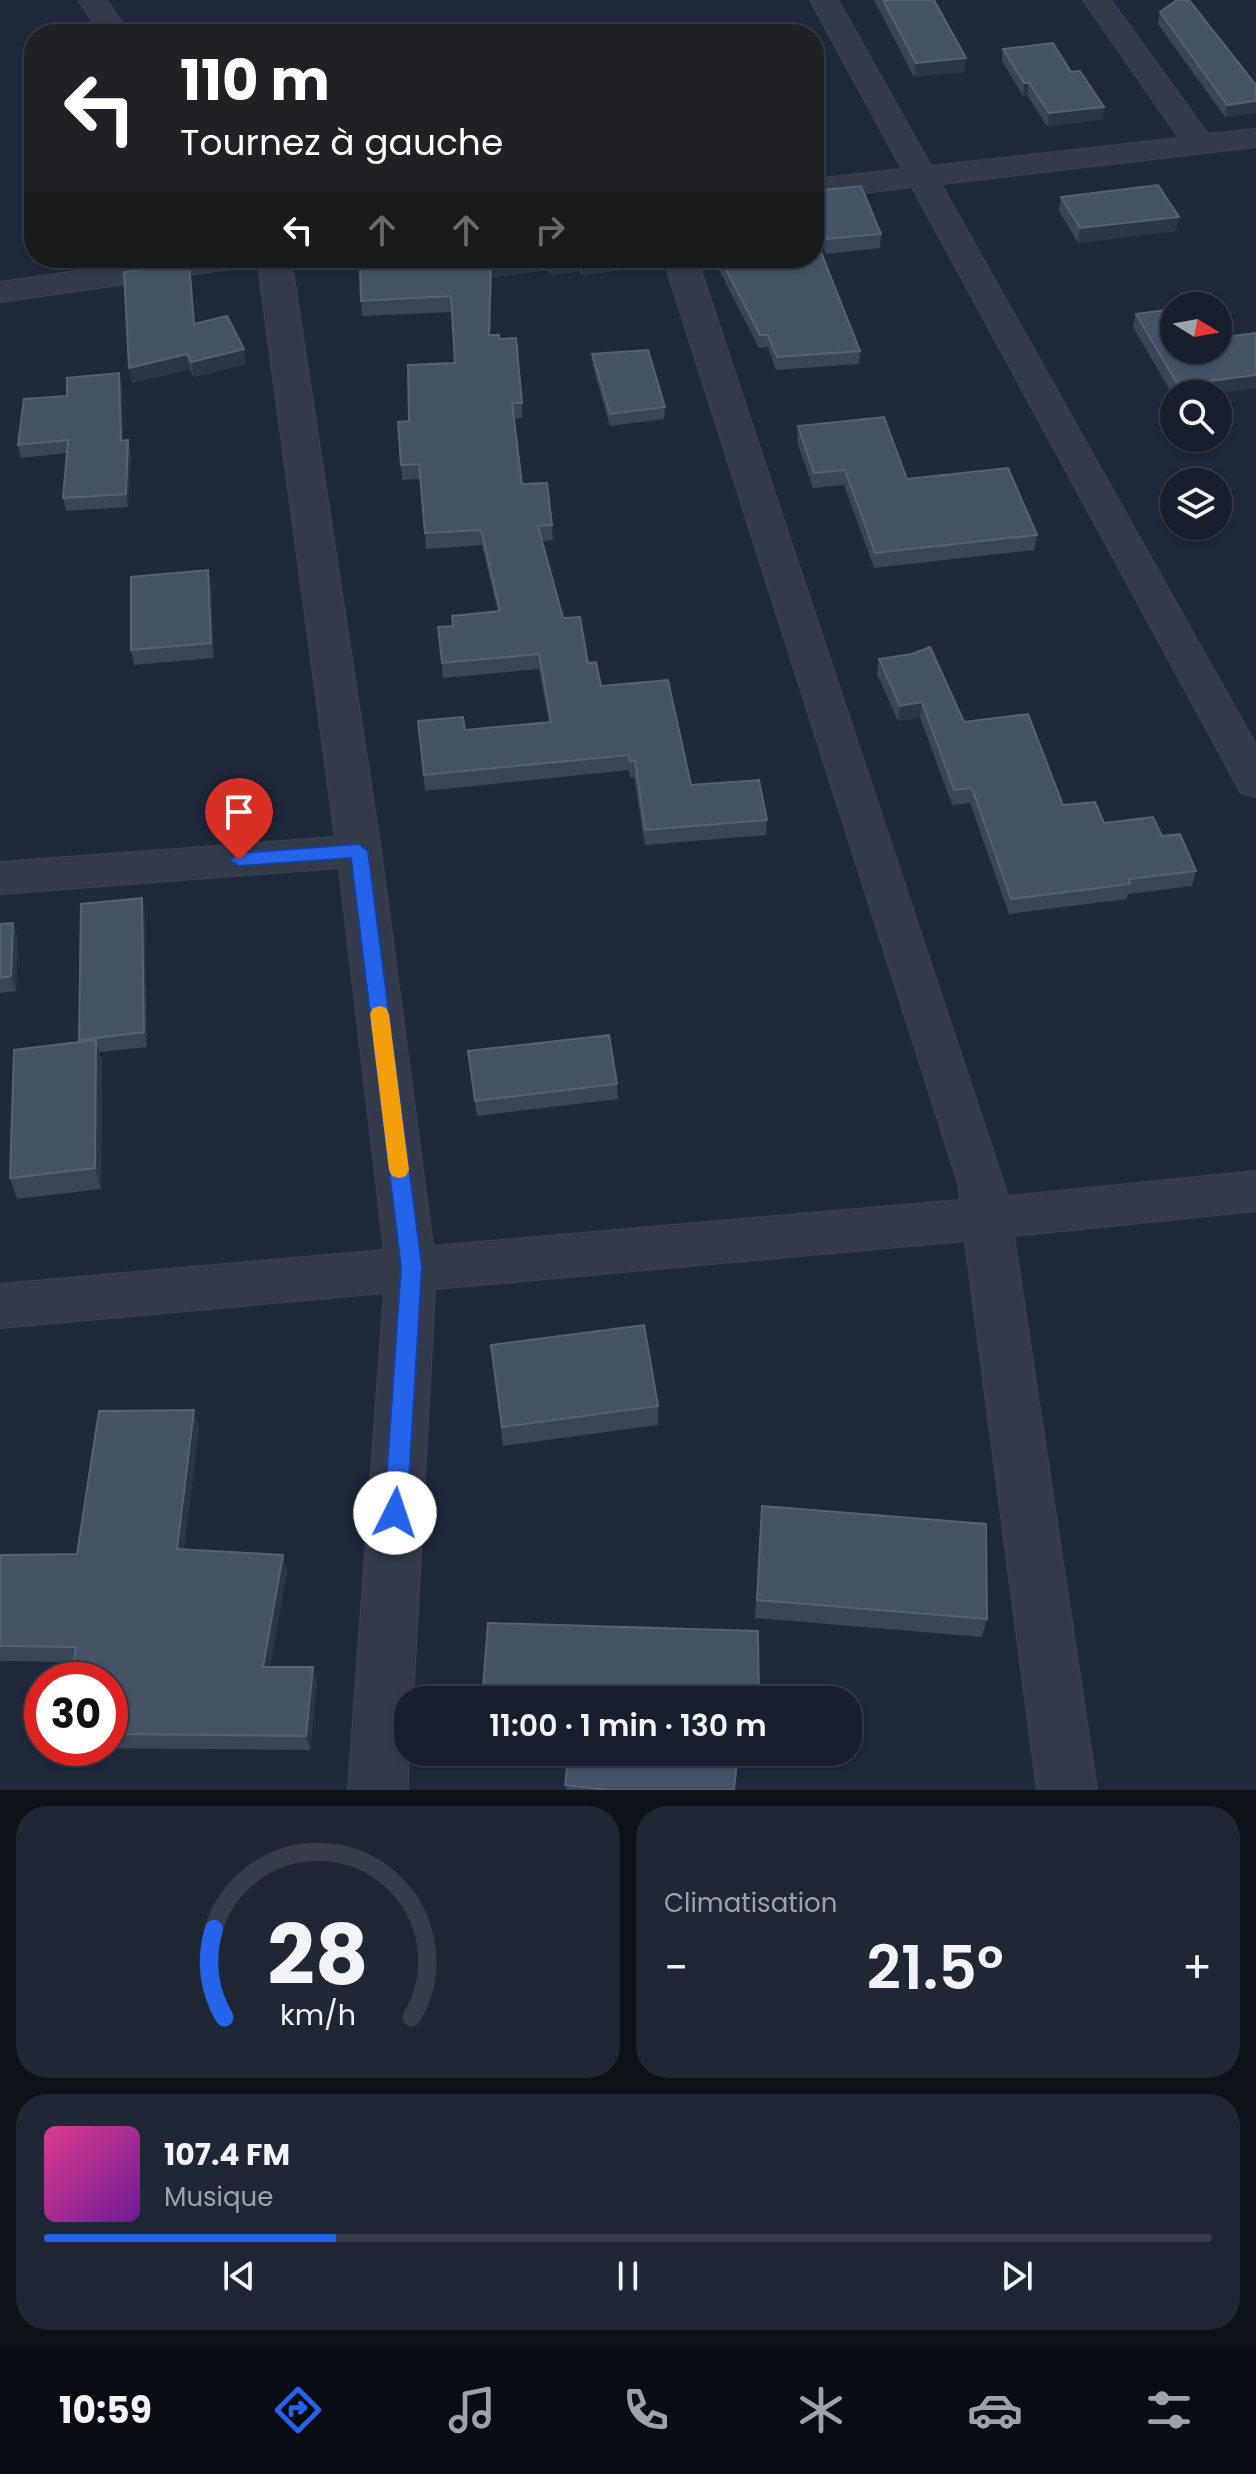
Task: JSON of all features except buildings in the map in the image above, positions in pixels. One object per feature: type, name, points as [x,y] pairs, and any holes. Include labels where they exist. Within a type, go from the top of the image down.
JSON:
[{"type":"street","points":[[92,0],[109,24]]},
{"type":"street","points":[[824,0],[830,42],[922,177],[1256,782]]},
{"type":"street","points":[[1097,0],[1200,145]]},
{"type":"street","points":[[824,188],[1256,138]]},
{"type":"street","points":[[0,292],[167,268]]},
{"type":"street","points":[[275,268],[359,851],[411,1267],[378,1790]]},
{"type":"street","points":[[683,268],[982,1183],[1067,1790]]},
{"type":"street","points":[[0,878],[359,851]]},
{"type":"street","points":[[0,1306],[411,1267],[987,1220],[1256,1191]]},
{"type":"slow traffic","points":[[380,1014],[399,1170]]},
{"type":"route","points":[[239,860],[359,851],[411,1267],[395,1513]]}]
